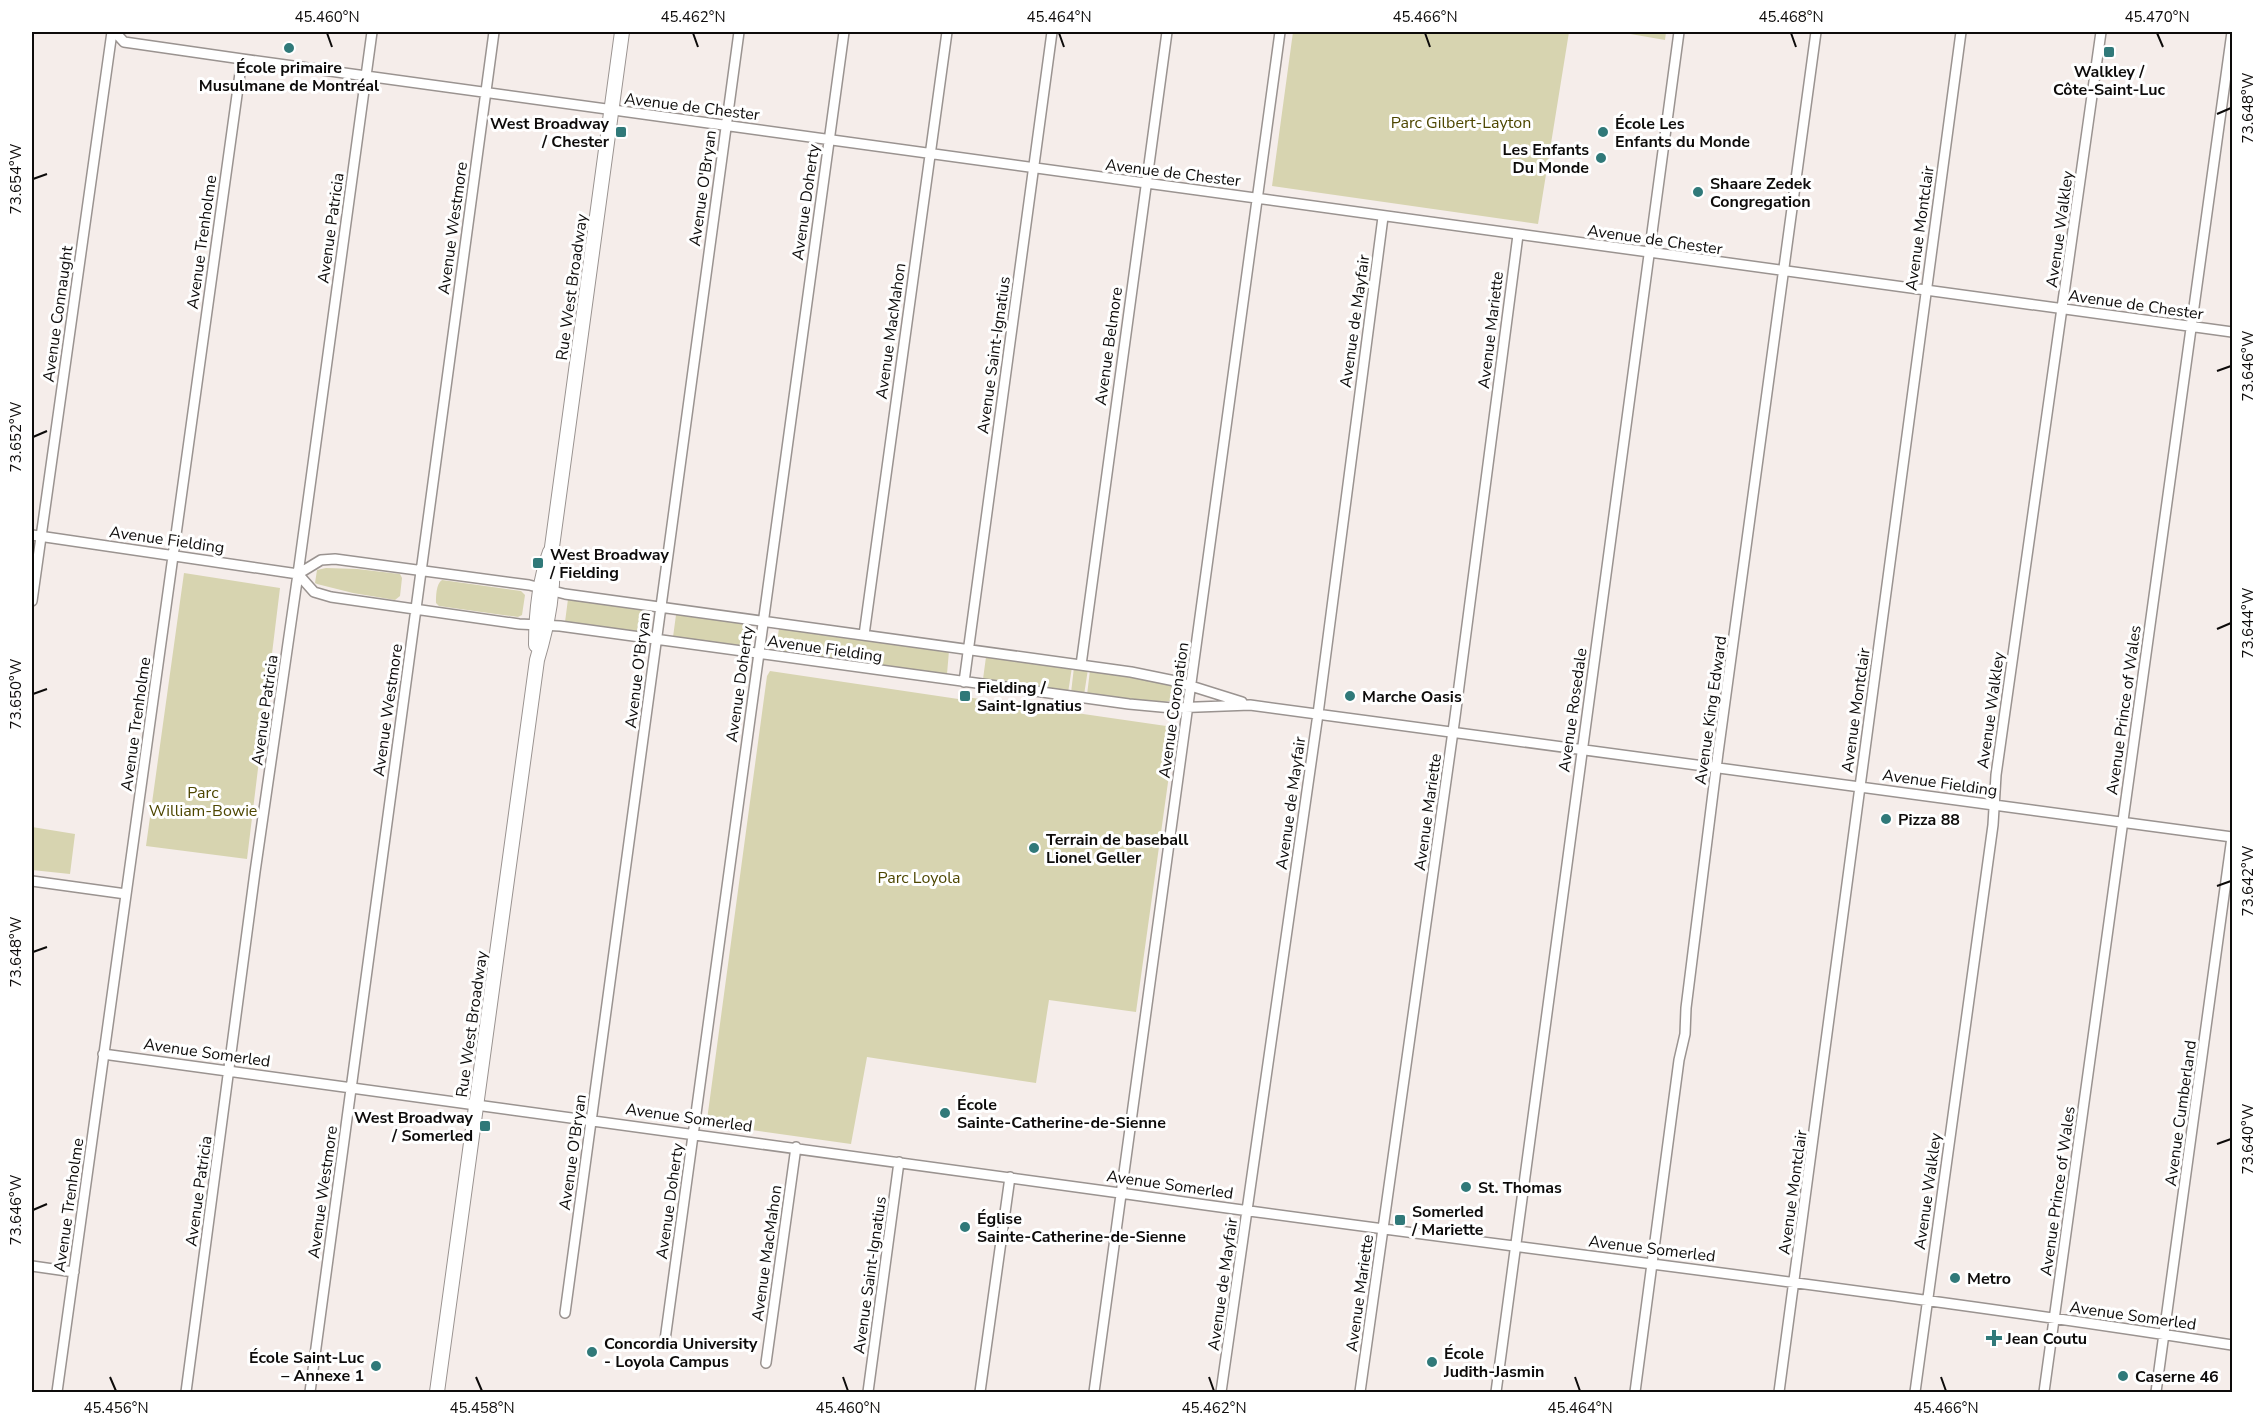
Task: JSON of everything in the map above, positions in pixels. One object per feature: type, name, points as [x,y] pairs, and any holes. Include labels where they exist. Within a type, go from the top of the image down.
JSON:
[{"type":"street","name":"Avenue de Chester","points":[[113,32],[124,42],[242,59],[2232,332]]},
{"type":"street","name":"Avenue Connaught","points":[[32,601],[36,535],[113,32]]},
{"type":"street","name":"Avenue Patricia","points":[[186,1392],[255,872],[372,32]]},
{"type":"street","name":"Avenue Westmore","points":[[310,1392],[494,32]]},
{"type":"street","name":"Rue West Broadway","points":[[437,1392],[537,660],[546,590],[543,572],[552,547],[622,32]]},
{"type":"street","name":"Avenue O'Bryan","points":[[565,1312],[740,32]]},
{"type":"street","name":"Avenue Doherty","points":[[665,1340],[844,32]]},
{"type":"street","name":"Avenue MacMahon","points":[[864,635],[947,32]]},
{"type":"street","name":"Avenue Saint-Ignatius","points":[[964,682],[1052,32]]},
{"type":"street","name":"Avenue Belmore","points":[[1081,665],[1167,32]]},
{"type":"street","name":"Avenue Coronation","points":[[1094,1392],[1281,32]]},
{"type":"street","name":"Avenue Rosedale","points":[[1496,1392],[1679,32]]},
{"type":"street","name":"Avenue King Edward","points":[[1635,1392],[1679,1060],[1685,1034],[1686,1008],[1717,768],[1816,32]]},
{"type":"street","name":"Avenue Montclair","points":[[1779,1392],[1961,32]]},
{"type":"street","name":"Avenue Walkley","points":[[1915,1392],[1995,805],[1996,775],[2101,32]]},
{"type":"street","name":"Avenue Prince of Wales","points":[[2044,1392],[2232,32]]},
{"type":"street","name":"Avenue Trenholme","points":[[57,1392],[242,59]]},
{"type":"street","name":"Avenue de Mayfair","points":[[1221,1392],[1318,714],[1383,217]]},
{"type":"street","name":"Avenue Mariette","points":[[1360,1392],[1453,732],[1518,235]]},
{"type":"street","name":"Avenue Fielding","points":[[36,535],[298,574],[317,594],[416,610],[1129,704],[1189,707],[1250,705],[2232,837]]},
{"type":"street","name":"Avenue Fielding","points":[[298,574],[315,563],[328,559],[421,570],[530,585],[546,590],[660,607],[1136,673],[1192,686],[1250,705]]},
{"type":"street","name":"Avenue Cumberland","points":[[2156,1392],[2232,837]]},
{"type":"street","points":[[32,881],[126,894]]},
{"type":"street","name":"Avenue Somerled","points":[[103,1053],[2055,1318],[2232,1345]]},
{"type":"street","name":"Avenue MacMahon","points":[[766,1363],[796,1147]]},
{"type":"street","name":"Avenue Saint-Ignatius","points":[[868,1392],[899,1162]]},
{"type":"street","points":[[980,1392],[1010,1177]]},
{"type":"street","points":[[32,1266],[74,1272]]},
{"type":"green space","name":"Parc Gilbert-Layton","points":[[1293,32],[1569,32],[1538,224],[1272,186]]},
{"type":"green space","points":[[1619,32],[1666,32],[1665,40]]},
{"type":"green space","points":[[326,568],[400,574],[402,578],[400,596],[395,600],[353,593],[315,583],[317,570]]},
{"type":"green space","name":"Parc William-Bowie","points":[[184,573],[280,588],[247,859],[146,846]]},
{"type":"green space","points":[[442,580],[521,591],[525,595],[522,615],[518,617],[439,606],[436,603],[436,594]]},
{"type":"green space","points":[[568,599],[641,608],[643,610],[640,632],[565,622]]},
{"type":"green space","points":[[678,614],[742,622],[745,624],[742,647],[676,639],[673,637]]},
{"type":"green space","points":[[779,628],[949,651],[947,674],[776,651]]},
{"type":"green space","points":[[986,657],[1072,667],[1068,693],[986,681],[983,679]]},
{"type":"green space","points":[[1074,667],[1088,669],[1084,695],[1071,693]]},
{"type":"green space","points":[[1090,670],[1138,677],[1173,686],[1175,688],[1173,700],[1154,703],[1087,695]]},
{"type":"green space","name":"Parc Loyola","points":[[770,671],[965,700],[966,697],[1173,727],[1175,732],[1136,1012],[1049,1000],[1036,1083],[867,1057],[851,1144],[709,1124],[707,1120],[767,676]]},
{"type":"green space","points":[[32,827],[75,834],[70,874],[32,870]]},
{"type":"place","name":"École primaire Musulmane de Montréal","points":[[289,48]]},
{"type":"place","name":"Walkley / Côte-Saint-Luc","points":[[2109,52]]},
{"type":"place","name":"West Broadway / Chester","points":[[621,132]]},
{"type":"place","name":"École Les Enfants du Monde","points":[[1603,132]]},
{"type":"place","name":"Les Enfants Du Monde","points":[[1601,158]]},
{"type":"place","name":"Shaare Zedek Congregation","points":[[1698,192]]},
{"type":"place","name":"West Broadway / Fielding","points":[[538,563]]},
{"type":"place","name":"Fielding / Saint-Ignatius","points":[[965,696]]},
{"type":"place","name":"Marche Oasis","points":[[1350,696]]},
{"type":"place","name":"Pizza 88","points":[[1886,819]]},
{"type":"place","name":"Terrain de baseball Lionel Geller","points":[[1034,848]]},
{"type":"place","name":"École Sainte-Catherine-de-Sienne","points":[[945,1113]]},
{"type":"place","name":"West Broadway / Somerled","points":[[485,1126]]},
{"type":"place","name":"St. Thomas","points":[[1466,1187]]},
{"type":"place","name":"Somerled / Mariette","points":[[1400,1220]]},
{"type":"place","name":"Église Sainte-Catherine-de-Sienne","points":[[965,1227]]},
{"type":"place","name":"Metro","points":[[1955,1278]]},
{"type":"place","name":"Jean Coutu","points":[[1994,1338]]},
{"type":"place","name":"Concordia University - Loyola Campus","points":[[592,1352]]},
{"type":"place","name":"École Judith-Jasmin","points":[[1432,1362]]},
{"type":"place","name":"École Saint-Luc – Annexe 1","points":[[376,1366]]},
{"type":"place","name":"Caserne 46","points":[[2123,1376]]}]
